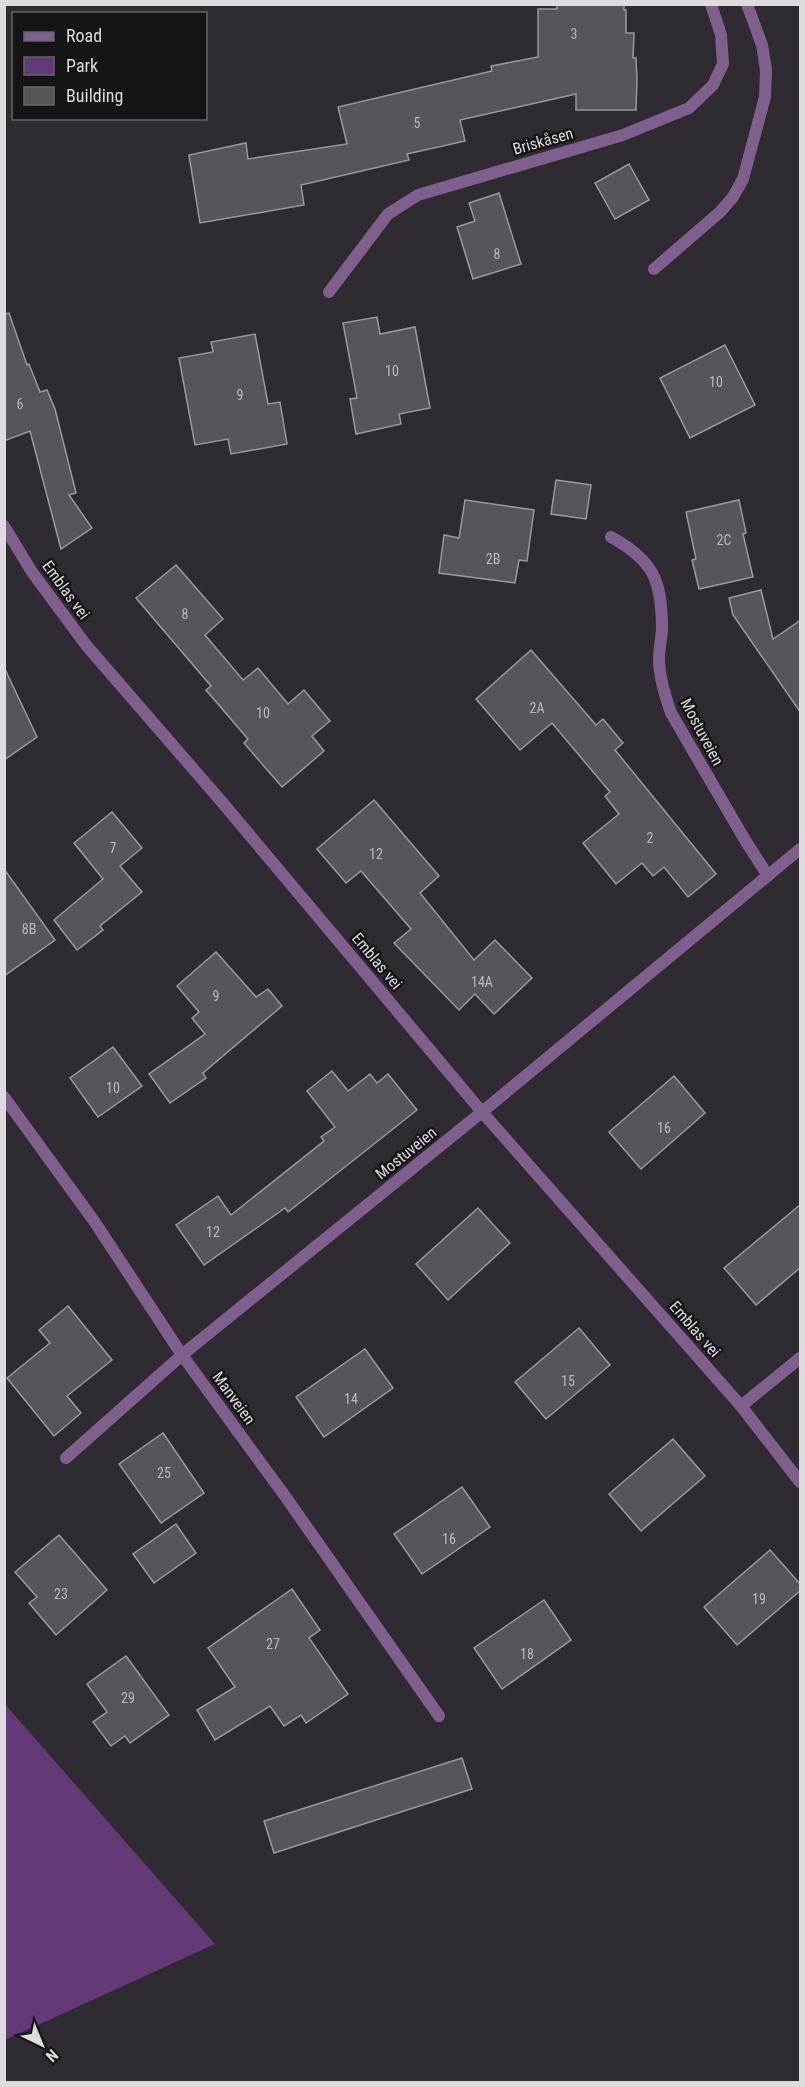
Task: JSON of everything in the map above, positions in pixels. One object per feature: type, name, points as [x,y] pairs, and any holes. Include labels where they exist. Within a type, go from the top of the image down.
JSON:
[{"type":"street","name":"Briskåsen","points":[[329,292],[388,214],[417,195],[623,135],[688,108],[713,85],[723,64],[721,35],[711,4]]},
{"type":"street","points":[[654,269],[720,212],[734,197],[743,179],[765,97],[766,70],[762,45],[747,4]]},
{"type":"street","name":"Emblas vei","points":[[4,526],[32,572],[86,645],[221,801],[482,1112],[741,1406],[801,1482]]},
{"type":"street","name":"Mostuveien","points":[[611,537],[633,549],[653,575],[661,608],[662,633],[659,660],[671,713],[768,876]]},
{"type":"street","name":"Mostuveien","points":[[66,1458],[182,1355],[801,849]]},
{"type":"street","name":"Manveien","points":[[4,1097],[94,1221],[182,1355],[285,1496],[439,1716]]},
{"type":"street","points":[[741,1406],[801,1358]]},
{"type":"green space","points":[[4,1703],[215,1944],[5,2040],[4,2040]]},
{"type":"building","points":[[557,4],[624,4],[626,33],[634,33],[633,58],[636,58],[637,79],[636,110],[576,110],[576,94],[460,120],[465,141],[407,154],[409,160],[301,185],[304,205],[200,223],[189,155],[246,143],[248,159],[347,144],[338,107],[492,71],[491,66],[538,57],[538,9],[557,9]]},
{"type":"building","points":[[629,164],[649,200],[615,219],[595,183]]},
{"type":"building","points":[[499,193],[521,264],[473,279],[457,227],[475,221],[469,203]]},
{"type":"building","points":[[9,313],[27,365],[29,364],[40,392],[47,390],[55,409],[76,493],[69,495],[92,528],[61,549],[30,431],[4,441],[4,314]]},
{"type":"building","points":[[377,317],[380,334],[415,327],[430,408],[399,414],[401,424],[356,434],[350,399],[357,398],[343,323]]},
{"type":"building","points":[[255,334],[268,404],[280,402],[287,444],[231,454],[228,439],[195,445],[179,358],[213,352],[211,342]]},
{"type":"building","points":[[725,345],[755,405],[690,438],[660,378]]},
{"type":"building","points":[[556,480],[591,485],[586,519],[551,514]]},
{"type":"building","points":[[465,500],[534,510],[527,561],[519,560],[515,583],[439,573],[444,535],[459,538]]},
{"type":"building","points":[[739,500],[746,533],[743,534],[753,577],[699,589],[692,560],[696,559],[686,512]]},
{"type":"building","points":[[176,565],[223,619],[205,635],[243,680],[258,668],[288,704],[304,690],[330,721],[312,736],[324,751],[282,787],[244,743],[248,739],[206,690],[211,686],[136,598]]},
{"type":"building","points":[[761,590],[773,639],[801,620],[801,713],[733,615],[729,598]]},
{"type":"building","points":[[531,650],[596,725],[603,719],[623,743],[615,750],[716,874],[688,897],[664,867],[653,876],[642,863],[616,884],[583,843],[619,814],[605,796],[610,792],[552,723],[520,750],[476,699]]},
{"type":"building","points":[[4,667],[37,737],[4,760]]},
{"type":"building","points":[[374,800],[439,876],[420,893],[474,960],[495,940],[532,978],[494,1014],[475,994],[459,1010],[394,943],[411,929],[361,871],[346,883],[317,849]]},
{"type":"building","points":[[112,812],[142,848],[120,866],[142,892],[100,926],[103,930],[77,950],[54,920],[103,879],[74,843]]},
{"type":"building","points":[[4,869],[55,940],[4,976]]},
{"type":"building","points":[[216,952],[256,997],[268,989],[282,1006],[203,1073],[206,1078],[170,1103],[149,1074],[205,1034],[192,1018],[199,1012],[177,986]]},
{"type":"building","points":[[113,1047],[142,1086],[98,1117],[70,1078]]},
{"type":"building","points":[[332,1071],[348,1091],[370,1074],[377,1083],[388,1074],[417,1110],[288,1212],[285,1208],[204,1265],[176,1225],[218,1196],[231,1215],[324,1141],[321,1137],[335,1127],[307,1091]]},
{"type":"building","points":[[674,1076],[705,1113],[641,1169],[609,1132]]},
{"type":"building","points":[[801,1204],[801,1267],[756,1305],[724,1268]]},
{"type":"building","points":[[478,1208],[510,1243],[448,1300],[416,1264]]},
{"type":"building","points":[[68,1306],[112,1360],[67,1396],[81,1413],[54,1436],[7,1378],[50,1343],[39,1330]]},
{"type":"building","points":[[579,1328],[610,1365],[546,1419],[515,1382]]},
{"type":"building","points":[[365,1349],[393,1388],[324,1437],[296,1397]]},
{"type":"building","points":[[163,1433],[204,1493],[161,1523],[119,1464]]},
{"type":"building","points":[[673,1439],[705,1476],[641,1531],[609,1494]]},
{"type":"building","points":[[462,1487],[490,1527],[422,1574],[394,1534]]},
{"type":"building","points":[[176,1524],[196,1553],[154,1583],[133,1554]]},
{"type":"building","points":[[59,1535],[107,1590],[56,1635],[29,1603],[37,1597],[15,1572]]},
{"type":"building","points":[[770,1550],[801,1585],[801,1590],[737,1645],[704,1607]]},
{"type":"building","points":[[292,1589],[320,1630],[309,1638],[348,1694],[306,1723],[301,1715],[284,1726],[270,1706],[215,1740],[197,1710],[235,1687],[208,1648]]},
{"type":"building","points":[[544,1600],[571,1640],[502,1689],[474,1648]]},
{"type":"building","points":[[126,1656],[169,1715],[130,1743],[125,1736],[111,1746],[93,1722],[107,1712],[87,1684]]},
{"type":"building","points":[[462,1758],[472,1789],[274,1853],[264,1821]]}]
